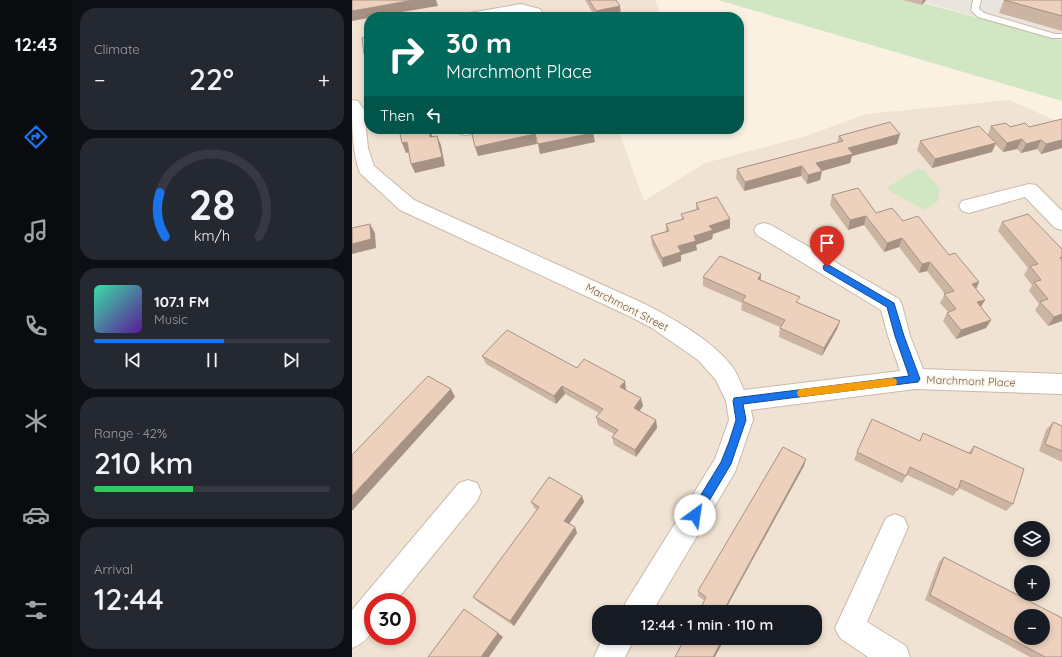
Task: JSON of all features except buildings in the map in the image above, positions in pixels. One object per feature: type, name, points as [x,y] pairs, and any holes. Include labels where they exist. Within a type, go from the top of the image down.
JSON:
[{"type":"street","points":[[498,12],[521,8],[535,12]]},
{"type":"street","name":"Marchmont Street","points":[[359,107],[359,148],[366,169],[407,205],[630,306],[660,322],[706,353],[724,373],[738,401],[741,420],[726,464],[640,605]]},
{"type":"street","points":[[969,206],[1029,190],[1062,223]]},
{"type":"street","points":[[764,230],[891,305],[899,336],[915,379]]},
{"type":"street","name":"Marchmont Place","points":[[738,401],[915,379],[1062,384]]},
{"type":"street","points":[[384,593],[468,492]]},
{"type":"street","points":[[895,527],[850,628],[895,657]]},
{"type":"street","points":[[352,633],[364,618]]},
{"type":"street","points":[[609,657],[616,645]]},
{"type":"lane","points":[[977,0],[975,10],[981,15],[1055,36],[1062,36]]},
{"type":"shaded area","points":[[352,0],[655,0],[659,7],[659,12],[364,12],[364,134],[620,134],[644,201],[705,163],[806,136],[866,114],[1009,100],[1062,123],[1062,657],[352,657]]},
{"type":"shaded area","points":[[915,0],[1062,0],[1062,40]]},
{"type":"green space","points":[[718,0],[911,0],[1062,40],[1062,101]]},
{"type":"green space","points":[[917,169],[924,170],[940,189],[937,202],[925,210],[889,191],[888,187]]},
{"type":"slow traffic","points":[[801,393],[892,382]]},
{"type":"route","points":[[695,515],[726,464],[741,420],[738,401],[915,379],[899,336],[891,305],[827,267]]}]
